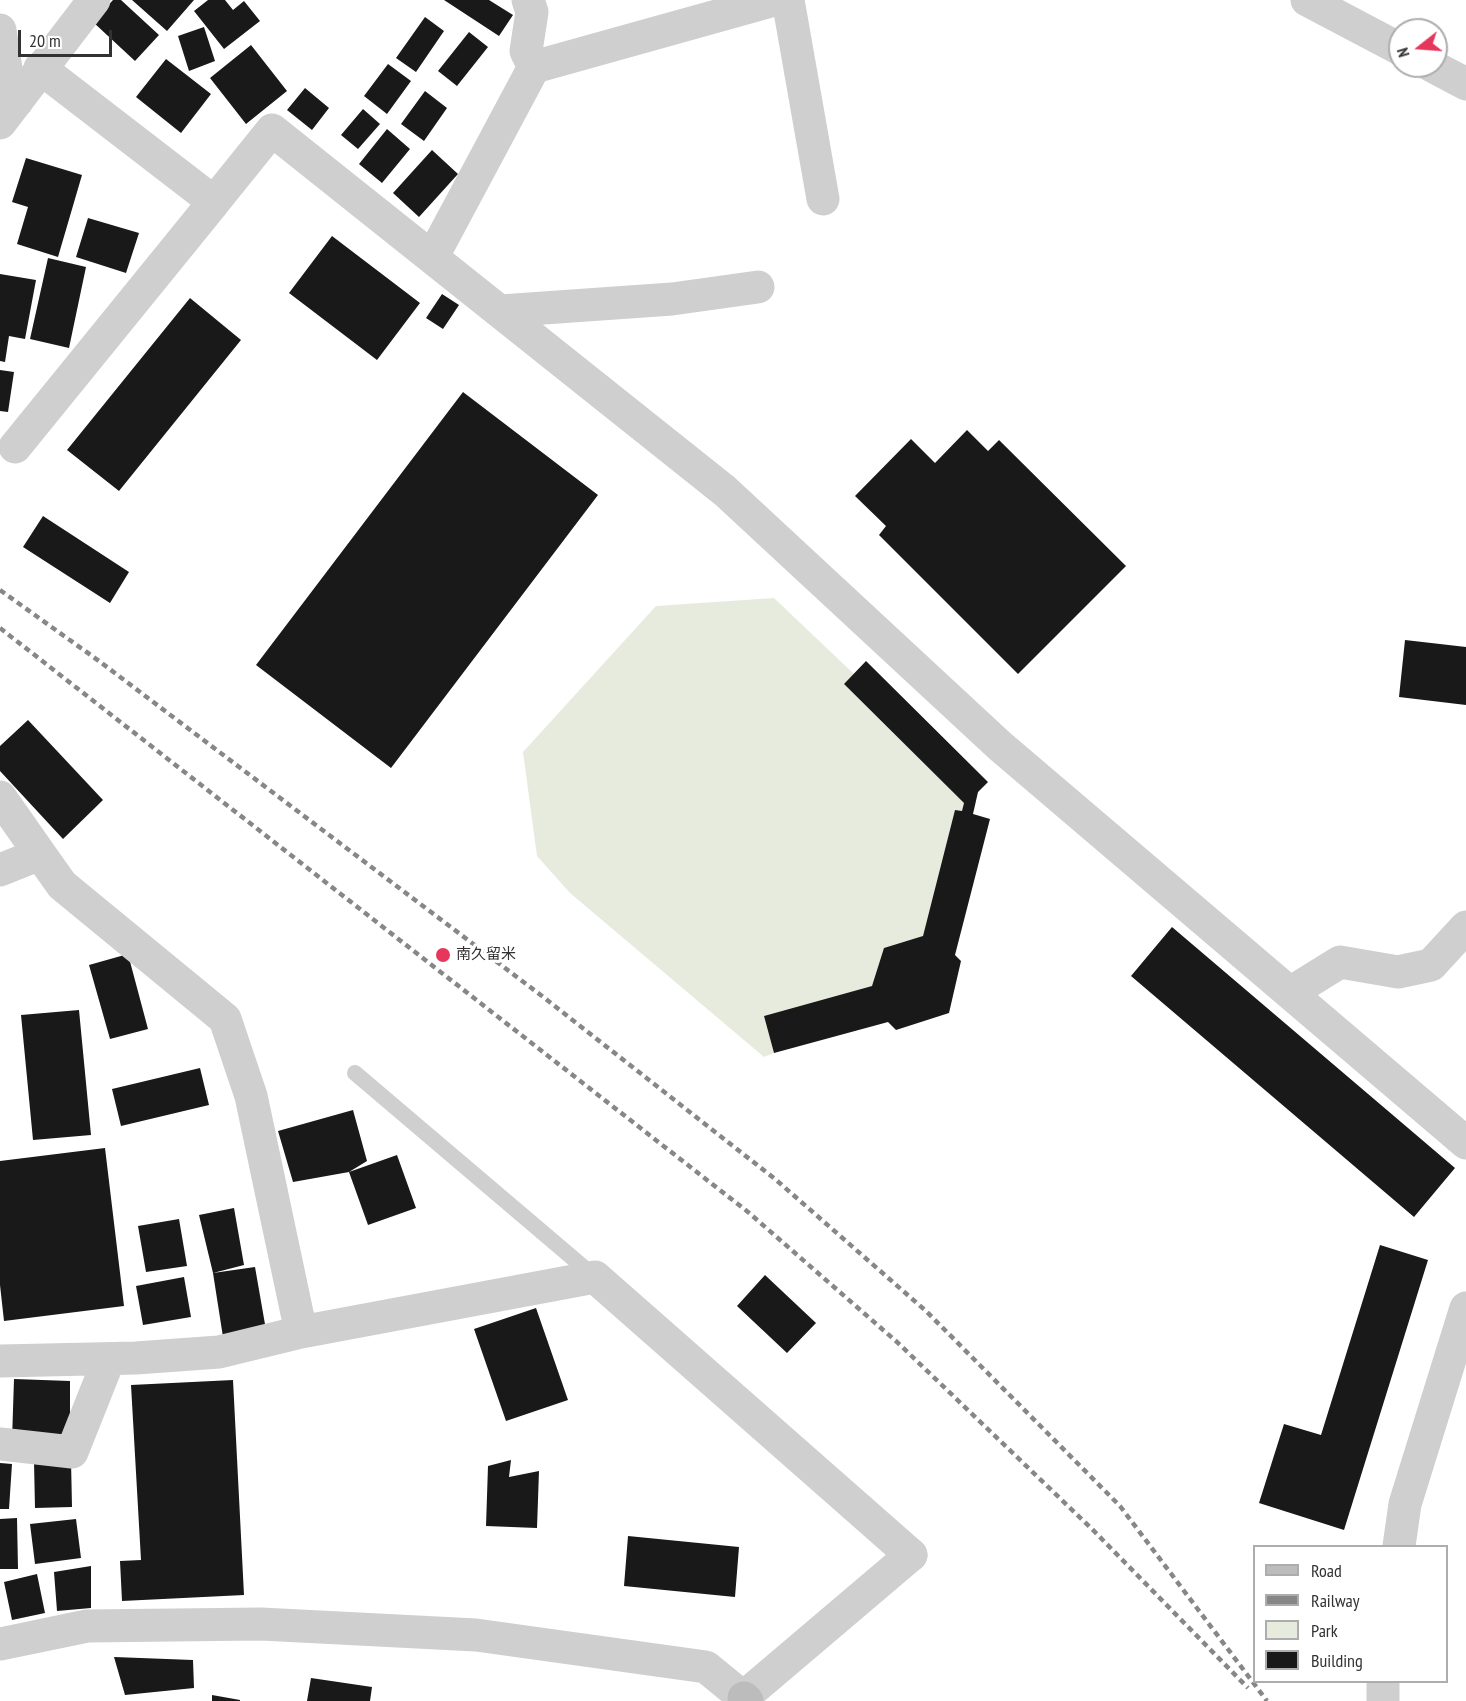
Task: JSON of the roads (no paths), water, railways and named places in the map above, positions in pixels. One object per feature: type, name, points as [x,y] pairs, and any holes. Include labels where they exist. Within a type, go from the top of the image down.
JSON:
[{"type":"street","points":[[6,94],[40,68],[94,0]]},
{"type":"street","points":[[528,0],[532,12],[526,51],[534,67]]},
{"type":"street","points":[[433,256],[534,67],[774,0]]},
{"type":"street","points":[[788,0],[823,199]]},
{"type":"street","points":[[1307,0],[1388,43]]},
{"type":"street","points":[[0,30],[6,94]]},
{"type":"street","points":[[40,68],[214,202]]},
{"type":"street","points":[[1448,74],[1466,84]]},
{"type":"street","points":[[15,447],[272,130],[433,256],[725,491],[1000,746],[1466,1143]]},
{"type":"street","points":[[501,311],[672,299],[758,287]]},
{"type":"street","points":[[0,797],[62,885],[225,1020],[251,1095],[301,1332]]},
{"type":"street","points":[[0,870],[40,854]]},
{"type":"street","points":[[1290,993],[1340,962],[1398,972],[1431,965],[1466,927]]},
{"type":"street","points":[[0,1361],[109,1359],[219,1352],[301,1332],[595,1277],[911,1555],[743,1700],[706,1667],[476,1635],[261,1624],[87,1626],[0,1644]]},
{"type":"street","points":[[1399,1545],[1405,1504],[1466,1308]]},
{"type":"street","points":[[0,1444],[72,1452],[109,1359]]},
{"type":"street","points":[[1383,1683],[1383,1701]]},
{"type":"lane","points":[[355,1073],[595,1277]]},
{"type":"railway","points":[[0,590],[99,661],[542,996],[775,1179],[926,1311],[1120,1506],[1253,1682]]},
{"type":"railway","points":[[0,628],[748,1212],[897,1342],[1092,1529],[1248,1688]]},
{"type":"railway","points":[[1253,1683],[1267,1701]]},
{"type":"place","name":"南久留米","points":[[443,955]]}]
